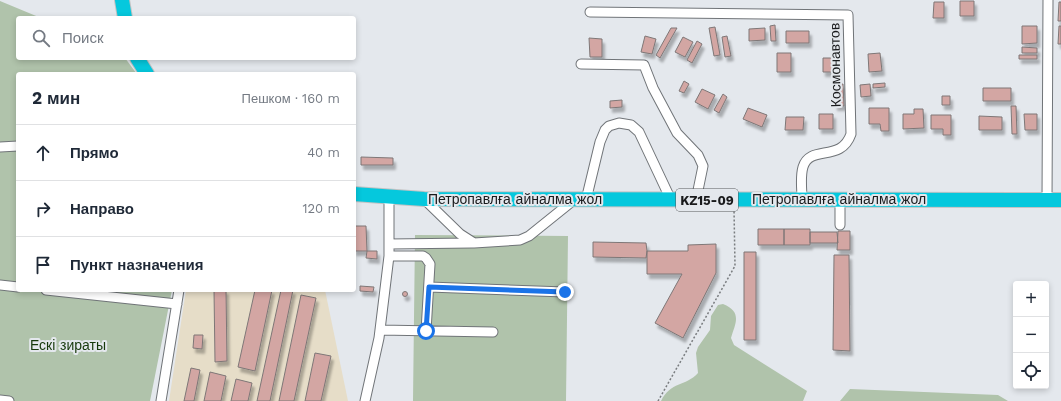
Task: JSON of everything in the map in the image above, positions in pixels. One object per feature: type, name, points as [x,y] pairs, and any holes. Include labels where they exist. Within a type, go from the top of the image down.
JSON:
[{"type":"highway","points":[[122,0],[125,16]]},
{"type":"highway","points":[[139,60],[146,72]]},
{"type":"highway","name":"Петропавлға айналма жол","points":[[356,194],[424,199],[1061,200]]},
{"type":"street","points":[[1047,200],[1048,0]]},
{"type":"street","name":"Космонавтов","points":[[590,12],[848,15],[851,134],[846,144],[836,150],[811,156],[807,160],[802,173],[802,199]]},
{"type":"street","points":[[581,64],[644,65],[653,88],[677,134],[698,155],[703,166],[696,200]]},
{"type":"street","points":[[389,244],[474,243],[520,240],[529,236],[580,199],[602,136],[609,126],[619,123],[631,125],[639,132],[671,200]]},
{"type":"street","points":[[0,147],[16,146]]},
{"type":"street","points":[[365,401],[380,330],[389,256],[389,197]]},
{"type":"street","points":[[424,199],[460,234],[474,243]]},
{"type":"street","points":[[840,199],[840,225]]},
{"type":"street","points":[[389,256],[423,256],[430,264],[426,331]]},
{"type":"street","points":[[0,285],[16,287]]},
{"type":"street","points":[[429,287],[565,292]]},
{"type":"street","points":[[65,292],[177,304]]},
{"type":"street","points":[[161,401],[179,292]]},
{"type":"street","points":[[380,330],[493,332]]},
{"type":"street","points":[[0,400],[9,401]]},
{"type":"path","points":[[658,401],[735,266],[734,199]]},
{"type":"shaded area","points":[[186,292],[325,292],[348,401],[169,401]]},
{"type":"green space","name":"Ескі зираты","points":[[0,1],[36,16],[16,16],[16,60],[126,60],[136,72],[16,72],[16,292],[172,292],[150,401],[0,401]]},
{"type":"green space","points":[[415,235],[568,236],[566,401],[413,401]]},
{"type":"green space","points":[[723,304],[729,307],[735,315],[736,323],[731,338],[734,345],[807,391],[803,401],[661,401],[669,390],[698,373],[696,353],[698,347],[710,330],[711,316],[718,305]]},
{"type":"green space","points":[[850,389],[998,395],[1008,401],[840,401]]},
{"type":"building","points":[[960,1],[974,1],[974,16],[960,16]]},
{"type":"building","points":[[934,2],[944,2],[944,18],[933,18]]},
{"type":"building","points":[[1059,2],[1061,2],[1061,21],[1058,21]]},
{"type":"building","points":[[775,25],[776,41],[771,41],[770,26]]},
{"type":"building","points":[[1022,26],[1037,26],[1037,43],[1022,44]]},
{"type":"building","points":[[1059,26],[1061,26],[1061,44],[1058,44]]},
{"type":"building","points":[[715,27],[720,55],[714,56],[709,28]]},
{"type":"building","points":[[671,28],[677,28],[660,58],[656,55]]},
{"type":"building","points":[[765,28],[765,40],[749,41],[749,29]]},
{"type":"building","points":[[786,31],[809,31],[809,43],[786,43]]},
{"type":"building","points":[[645,36],[656,39],[652,54],[641,52]]},
{"type":"building","points":[[727,36],[731,56],[725,57],[722,37]]},
{"type":"building","points":[[683,37],[693,42],[685,57],[675,52]]},
{"type":"building","points":[[589,38],[602,39],[602,57],[590,57]]},
{"type":"building","points":[[697,41],[702,44],[692,63],[687,60]]},
{"type":"building","points":[[1022,47],[1037,48],[1037,53],[1022,53]]},
{"type":"building","points":[[777,53],[791,53],[791,72],[777,72]]},
{"type":"building","points":[[880,53],[882,71],[869,72],[868,54]]},
{"type":"building","points":[[1019,55],[1037,55],[1037,59],[1019,59]]},
{"type":"building","points":[[823,58],[836,58],[837,72],[823,72]]},
{"type":"building","points":[[684,81],[689,84],[684,93],[679,91]]},
{"type":"building","points":[[885,83],[885,87],[873,88],[873,84]]},
{"type":"building","points":[[835,84],[843,84],[844,106],[835,106]]},
{"type":"building","points":[[870,84],[871,96],[861,97],[860,85]]},
{"type":"building","points":[[983,88],[1011,88],[1011,101],[983,101]]},
{"type":"building","points":[[702,89],[715,95],[708,109],[695,102]]},
{"type":"building","points":[[723,94],[727,97],[719,113],[714,110]]},
{"type":"building","points":[[942,96],[950,96],[950,105],[942,105]]},
{"type":"building","points":[[622,100],[622,107],[610,108],[610,101]]},
{"type":"building","points":[[1011,106],[1016,106],[1017,134],[1012,134]]},
{"type":"building","points":[[748,108],[767,115],[762,127],[743,119]]},
{"type":"building","points":[[869,108],[889,108],[889,131],[881,131],[880,124],[869,124]]},
{"type":"building","points":[[914,109],[923,109],[924,128],[903,129],[903,114],[914,114]]},
{"type":"building","points":[[819,114],[833,114],[833,129],[819,129]]},
{"type":"building","points":[[1024,114],[1037,114],[1037,130],[1025,130]]},
{"type":"building","points":[[931,115],[951,115],[951,135],[943,135],[943,129],[931,129]]},
{"type":"building","points":[[979,116],[1002,117],[1002,130],[979,130]]},
{"type":"building","points":[[786,117],[804,117],[803,130],[785,130]]},
{"type":"building","points":[[361,157],[393,158],[393,165],[361,165]]},
{"type":"building","points":[[356,226],[366,226],[367,251],[356,251]]},
{"type":"building","points":[[758,229],[784,229],[784,245],[758,245]]},
{"type":"building","points":[[784,229],[810,229],[810,245],[784,245]]},
{"type":"building","points":[[838,231],[850,231],[850,250],[837,250]]},
{"type":"building","points":[[810,232],[837,232],[838,243],[810,243]]},
{"type":"building","points":[[593,242],[646,243],[646,258],[593,257]]},
{"type":"building","points":[[716,244],[716,273],[683,338],[655,323],[682,274],[647,274],[647,251],[688,251],[688,245]]},
{"type":"building","points":[[367,251],[377,251],[377,259],[366,258]]},
{"type":"building","points":[[744,252],[756,252],[756,340],[744,340]]},
{"type":"building","points":[[834,255],[849,255],[850,351],[833,350]]},
{"type":"building","points":[[360,286],[374,287],[373,292],[360,291]]},
{"type":"building","points":[[405,291],[408,294],[405,297],[402,294]]},
{"type":"building","points":[[214,292],[226,292],[227,361],[215,362]]},
{"type":"building","points":[[255,292],[272,292],[255,371],[238,367]]},
{"type":"building","points":[[281,292],[293,292],[270,401],[257,401]]},
{"type":"building","points":[[301,295],[316,298],[294,401],[279,401]]},
{"type":"building","points":[[194,335],[203,335],[202,349],[193,348]]},
{"type":"building","points":[[315,353],[331,356],[321,401],[305,401]]},
{"type":"building","points":[[191,368],[200,370],[194,401],[184,401]]},
{"type":"building","points":[[210,372],[226,376],[221,401],[204,401]]},
{"type":"building","points":[[236,379],[252,383],[248,401],[231,401]]},
{"type":"route","points":[[426,331],[429,287],[565,292]]}]
